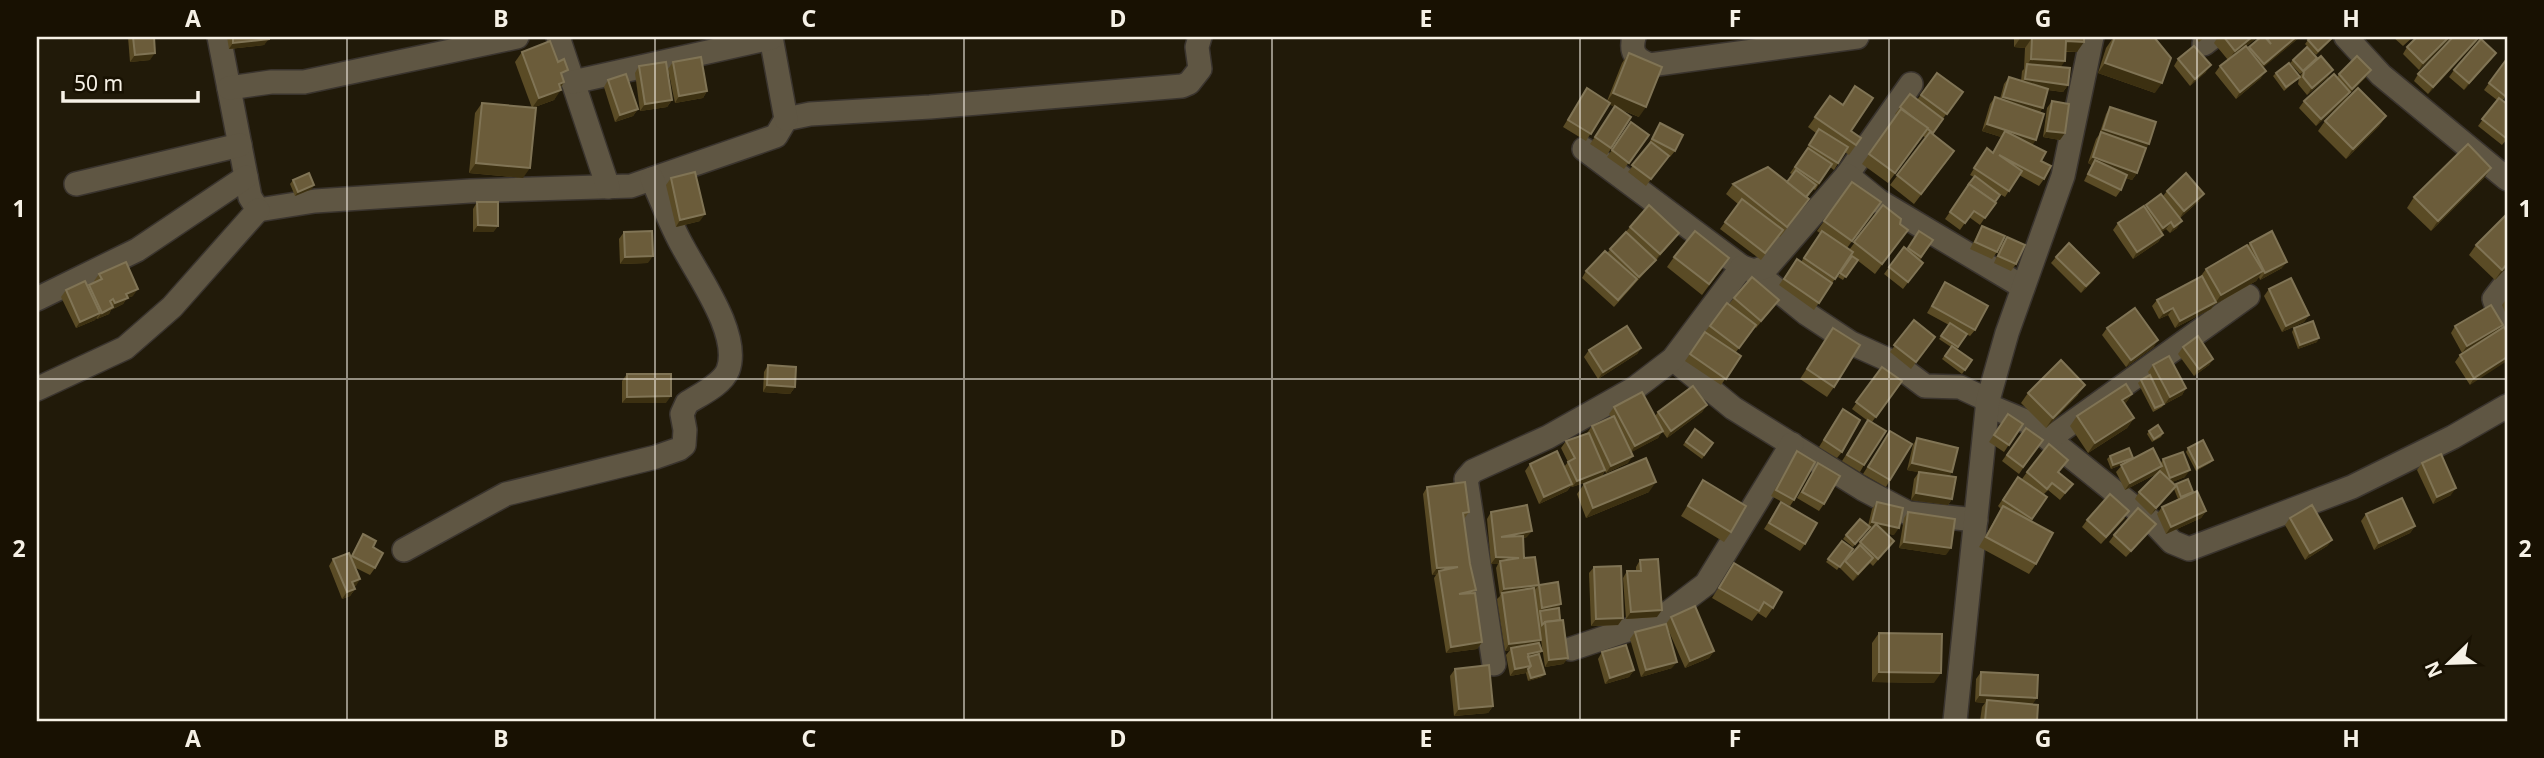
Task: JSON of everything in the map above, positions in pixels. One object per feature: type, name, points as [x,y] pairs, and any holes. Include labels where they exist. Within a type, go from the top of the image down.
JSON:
[{"type":"street","points":[[219,37],[250,197],[258,210]]},
{"type":"street","points":[[229,88],[271,82],[304,82],[517,37]]},
{"type":"street","points":[[558,37],[608,187]]},
{"type":"street","points":[[37,389],[125,348],[172,307],[258,210],[328,200],[470,191],[631,186],[776,136],[786,119],[771,37],[573,82]]},
{"type":"street","points":[[786,119],[810,114],[1182,86],[1189,83],[1200,69],[1197,47],[1200,37]]},
{"type":"street","points":[[1634,37],[1631,47],[1635,56],[1639,61],[1650,65],[1857,37]]},
{"type":"street","points":[[1955,721],[1987,402],[2007,333],[2063,176],[2092,37]]},
{"type":"street","points":[[2346,37],[2381,75],[2507,178]]},
{"type":"street","points":[[1494,664],[1466,479],[1473,471],[1548,437],[1635,388],[1672,359],[1748,269],[1768,266],[1847,175],[1911,84]]},
{"type":"street","points":[[76,184],[240,145]]},
{"type":"street","points":[[1584,149],[1807,314],[1852,343],[1893,362],[1925,386],[1961,387],[2028,422],[2156,525],[2172,542],[2189,549],[2352,486],[2453,438],[2507,406]]},
{"type":"street","points":[[1847,175],[1879,201],[2023,287]]},
{"type":"street","points":[[37,299],[137,250],[246,177]]},
{"type":"street","points":[[404,550],[506,494],[656,457],[684,445],[683,409],[687,403],[723,378],[729,365],[730,352],[721,316],[682,246],[652,179]]},
{"type":"street","points":[[2507,282],[2494,299],[2507,334]]},
{"type":"street","points":[[2049,439],[2248,296]]},
{"type":"street","points":[[1672,359],[1733,408],[1863,489],[1908,513],[1976,520]]},
{"type":"street","points":[[1571,649],[1660,619],[1706,584],[1791,444]]},
{"type":"building","points":[[133,37],[154,37],[155,53],[135,55]]},
{"type":"building","points":[[233,37],[269,37],[269,39],[233,43]]},
{"type":"building","points":[[2021,37],[2084,37],[2084,42],[2066,41],[2065,61],[2031,59],[2032,38]]},
{"type":"building","points":[[2115,37],[2154,37],[2171,58],[2162,83],[2105,63]]},
{"type":"building","points":[[2224,37],[2252,37],[2235,51]]},
{"type":"building","points":[[2261,37],[2265,37],[2271,44],[2266,37],[2296,37],[2264,64],[2249,47]]},
{"type":"building","points":[[2311,37],[2333,37],[2318,51],[2308,40]]},
{"type":"building","points":[[2417,37],[2449,37],[2423,63],[2407,47]]},
{"type":"building","points":[[2453,37],[2479,37],[2433,87],[2418,74]]},
{"type":"building","points":[[2481,39],[2496,53],[2469,83],[2454,70]]},
{"type":"building","points":[[550,41],[558,62],[564,59],[568,70],[561,73],[564,82],[559,84],[561,90],[539,98],[522,52]]},
{"type":"building","points":[[2194,46],[2211,65],[2195,79],[2178,59]]},
{"type":"building","points":[[2246,46],[2266,71],[2240,92],[2220,66]]},
{"type":"building","points":[[2307,47],[2317,58],[2303,71],[2293,60]]},
{"type":"building","points":[[1629,53],[1662,67],[1646,107],[1613,93]]},
{"type":"building","points":[[2321,56],[2333,70],[2312,88],[2303,77],[2304,71]]},
{"type":"building","points":[[2357,56],[2371,70],[2352,89],[2339,74]]},
{"type":"building","points":[[701,57],[707,91],[679,96],[673,62]]},
{"type":"building","points":[[2506,60],[2507,94],[2505,96],[2489,83]]},
{"type":"building","points":[[666,62],[672,100],[645,104],[639,66]]},
{"type":"building","points":[[2289,63],[2300,77],[2286,87],[2276,73]]},
{"type":"building","points":[[2027,64],[2070,68],[2068,85],[2025,79]]},
{"type":"building","points":[[1937,73],[1963,92],[1947,114],[1921,95]]},
{"type":"building","points":[[626,74],[638,109],[620,115],[608,80]]},
{"type":"building","points":[[2334,74],[2350,92],[2321,119],[2304,101]]},
{"type":"building","points":[[2009,77],[2048,89],[2043,108],[2003,97]]},
{"type":"building","points":[[1855,86],[1873,98],[1851,131],[1861,138],[1856,145],[1815,117],[1830,96],[1843,105]]},
{"type":"building","points":[[1587,88],[1610,103],[1591,134],[1568,120]]},
{"type":"building","points":[[2358,88],[2386,116],[2353,149],[2325,121]]},
{"type":"building","points":[[1910,94],[1943,119],[1933,133],[1900,107]]},
{"type":"building","points":[[1995,97],[2044,114],[2036,140],[1987,124]]},
{"type":"building","points":[[2499,98],[2507,104],[2507,139],[2482,119]]},
{"type":"building","points":[[2052,101],[2069,104],[2065,133],[2047,131]]},
{"type":"building","points":[[482,103],[536,108],[530,168],[476,163]]},
{"type":"building","points":[[1615,106],[1631,117],[1611,148],[1595,137]]},
{"type":"building","points":[[2110,107],[2156,122],[2149,144],[2103,129]]},
{"type":"building","points":[[1901,109],[1928,128],[1895,173],[1869,154]]},
{"type":"building","points":[[1631,122],[1649,135],[1629,163],[1612,150]]},
{"type":"building","points":[[1660,123],[1683,135],[1675,151],[1652,139]]},
{"type":"building","points":[[1819,129],[1848,147],[1838,163],[1809,145]]},
{"type":"building","points":[[2005,131],[2046,152],[2041,161],[2051,166],[2044,179],[1999,155],[2022,171],[2009,191],[1974,168],[1987,148],[1993,153]]},
{"type":"building","points":[[1930,132],[1954,151],[1921,194],[1897,175]]},
{"type":"building","points":[[2101,132],[2146,148],[2137,173],[2093,157]]},
{"type":"building","points":[[1651,142],[1669,156],[1651,179],[1632,165]]},
{"type":"building","points":[[2468,144],[2491,168],[2438,221],[2414,197]]},
{"type":"building","points":[[1808,148],[1832,164],[1819,183],[1795,167]]},
{"type":"building","points":[[2095,160],[2127,175],[2121,190],[2088,174]]},
{"type":"building","points":[[1768,167],[1809,199],[1787,227],[1733,184]]},
{"type":"building","points":[[1796,170],[1816,185],[1806,197],[1787,182]]},
{"type":"building","points":[[695,172],[705,214],[680,220],[671,178]]},
{"type":"building","points":[[309,173],[314,185],[298,192],[293,180]]},
{"type":"building","points":[[2186,173],[2204,194],[2184,211],[2167,191]]},
{"type":"building","points":[[1975,176],[2000,195],[1995,202],[1968,185]]},
{"type":"building","points":[[1852,182],[1881,202],[1852,241],[1824,221]]},
{"type":"building","points":[[1969,184],[1996,203],[1985,218],[1974,211],[1965,223],[1950,212]]},
{"type":"building","points":[[2161,194],[2182,221],[2174,227],[2171,222],[2163,228],[2146,205]]},
{"type":"building","points":[[1742,199],[1783,230],[1765,253],[1725,222]]},
{"type":"building","points":[[477,202],[498,202],[498,226],[478,225]]},
{"type":"building","points":[[1649,205],[1679,233],[1660,254],[1630,227]]},
{"type":"building","points":[[1883,205],[1901,219],[1900,224],[1908,230],[1882,264],[1854,242]]},
{"type":"building","points":[[2144,206],[2163,235],[2137,252],[2118,223]]},
{"type":"building","points":[[2507,214],[2507,264],[2502,270],[2476,245]]},
{"type":"building","points":[[1982,226],[2005,236],[1997,252],[1975,242]]},
{"type":"building","points":[[652,231],[653,256],[625,257],[624,232]]},
{"type":"building","points":[[1695,231],[1729,258],[1709,284],[1674,257]]},
{"type":"building","points":[[1822,231],[1853,252],[1835,279],[1804,258]]},
{"type":"building","points":[[1919,231],[1933,240],[1921,257],[1908,248]]},
{"type":"building","points":[[2272,231],[2287,262],[2265,273],[2250,243]]},
{"type":"building","points":[[1626,232],[1656,260],[1639,277],[1610,249]]},
{"type":"building","points":[[2007,237],[2025,245],[2016,264],[1998,256]]},
{"type":"building","points":[[2069,243],[2099,273],[2086,286],[2056,257]]},
{"type":"building","points":[[2247,245],[2263,271],[2221,295],[2206,269]]},
{"type":"building","points":[[1904,247],[1923,263],[1908,282],[1889,267]]},
{"type":"building","points":[[1605,251],[1637,279],[1618,300],[1586,271]]},
{"type":"building","points":[[1852,256],[1858,260],[1846,277],[1840,273]]},
{"type":"building","points":[[1797,259],[1832,283],[1819,303],[1784,279]]},
{"type":"building","points":[[126,262],[138,289],[126,294],[128,298],[115,303],[113,299],[110,301],[113,307],[102,313],[89,285],[102,279],[99,274]]},
{"type":"building","points":[[2202,276],[2216,302],[2180,321],[2173,308],[2164,313],[2157,300]]},
{"type":"building","points":[[1752,277],[1779,300],[1761,321],[1734,298]]},
{"type":"building","points":[[2291,278],[2309,315],[2286,326],[2269,289]]},
{"type":"building","points":[[85,281],[100,313],[80,322],[66,290]]},
{"type":"building","points":[[1945,282],[1988,306],[1975,330],[1932,306]]},
{"type":"building","points":[[1727,303],[1756,325],[1739,348],[1710,326]]},
{"type":"building","points":[[2491,305],[2503,325],[2467,346],[2455,326]]},
{"type":"building","points":[[2135,308],[2158,340],[2131,360],[2107,328]]},
{"type":"building","points":[[1914,320],[1935,337],[1916,362],[1894,345]]},
{"type":"building","points":[[2313,321],[2319,338],[2300,345],[2294,328]]},
{"type":"building","points":[[1950,323],[1967,334],[1958,347],[1941,336]]},
{"type":"building","points":[[1627,326],[1641,348],[1603,372],[1589,350]]},
{"type":"building","points":[[2504,327],[2507,332],[2507,357],[2474,378],[2460,355]]},
{"type":"building","points":[[1833,328],[1860,345],[1834,387],[1807,369]]},
{"type":"building","points":[[1705,332],[1741,356],[1726,379],[1690,354]]},
{"type":"building","points":[[2198,336],[2213,359],[2199,369],[2183,347]]},
{"type":"building","points":[[1952,346],[1972,360],[1965,370],[1945,356]]},
{"type":"building","points":[[2169,356],[2186,388],[2170,397],[2153,365]]},
{"type":"building","points":[[2061,360],[2085,385],[2053,418],[2028,393]]},
{"type":"building","points":[[768,365],[796,367],[795,387],[767,385]]},
{"type":"building","points":[[1882,367],[1902,381],[1876,417],[1856,402]]},
{"type":"building","points":[[627,374],[671,374],[671,396],[627,397]]},
{"type":"building","points":[[2150,375],[2164,404],[2155,408],[2141,380]]},
{"type":"building","points":[[2126,384],[2132,394],[2122,400],[2134,418],[2095,443],[2077,416]]},
{"type":"building","points":[[1693,386],[1707,405],[1671,431],[1658,412]]},
{"type":"building","points":[[1642,392],[1663,431],[1635,446],[1614,407]]},
{"type":"building","points":[[1843,409],[1860,420],[1842,452],[1824,440]]},
{"type":"building","points":[[2008,414],[2023,424],[2009,445],[1994,435]]},
{"type":"building","points":[[1614,416],[1633,456],[1611,466],[1592,426]]},
{"type":"building","points":[[1868,420],[1886,431],[1864,465],[1847,455]]},
{"type":"building","points":[[2158,425],[2163,433],[2154,439],[2149,431]]},
{"type":"building","points":[[2026,428],[2043,440],[2023,467],[2007,455]]},
{"type":"building","points":[[1695,429],[1713,443],[1704,455],[1686,442]]},
{"type":"building","points":[[1890,431],[1912,444],[1890,480],[1868,467]]},
{"type":"building","points":[[1589,433],[1605,470],[1577,481],[1568,462],[1575,458],[1566,441]]},
{"type":"building","points":[[1917,438],[1958,448],[1952,472],[1912,463]]},
{"type":"building","points":[[2203,440],[2213,460],[2198,468],[2188,448]]},
{"type":"building","points":[[2049,444],[2068,460],[2058,472],[2073,484],[2065,493],[2052,483],[2047,489],[2027,472]]},
{"type":"building","points":[[2129,448],[2133,458],[2113,465],[2110,456]]},
{"type":"building","points":[[2153,448],[2162,466],[2130,483],[2121,465]]},
{"type":"building","points":[[1557,451],[1572,484],[1544,497],[1530,464]]},
{"type":"building","points":[[1797,451],[1815,462],[1794,500],[1776,490]]},
{"type":"building","points":[[2183,452],[2190,470],[2170,478],[2163,459]]},
{"type":"building","points":[[2441,454],[2456,488],[2437,497],[2422,463]]},
{"type":"building","points":[[1646,458],[1656,482],[1593,508],[1584,484]]},
{"type":"building","points":[[1818,463],[1840,476],[1824,504],[1802,492]]},
{"type":"building","points":[[2160,471],[2176,486],[2156,508],[2139,492]]},
{"type":"building","points":[[1919,472],[1956,477],[1952,499],[1916,493]]},
{"type":"building","points":[[2018,477],[2047,497],[2032,519],[2003,500]]},
{"type":"building","points":[[2188,479],[2193,492],[2181,497],[2176,484]]},
{"type":"building","points":[[1703,480],[1746,506],[1731,532],[1688,506]]},
{"type":"building","points":[[1465,482],[1469,512],[1463,513],[1476,590],[1459,594],[1475,593],[1482,642],[1451,647],[1439,571],[1458,567],[1437,568],[1427,487]]},
{"type":"building","points":[[2197,491],[2206,511],[2171,527],[2162,507]]},
{"type":"building","points":[[2110,494],[2129,511],[2106,537],[2087,520]]},
{"type":"building","points":[[2402,498],[2415,526],[2379,543],[2366,514]]},
{"type":"building","points":[[1781,502],[1817,523],[1805,544],[1769,523]]},
{"type":"building","points":[[1877,502],[1903,508],[1899,528],[1872,522]]},
{"type":"building","points":[[1527,505],[1532,531],[1501,537],[1523,536],[1524,558],[1535,557],[1539,585],[1504,589],[1500,561],[1519,558],[1496,557],[1491,512]]},
{"type":"building","points":[[2312,505],[2332,540],[2310,553],[2290,518]]},
{"type":"building","points":[[2003,506],[2053,533],[2036,564],[1986,537]]},
{"type":"building","points":[[2138,508],[2156,524],[2131,551],[2114,535]]},
{"type":"building","points":[[1908,512],[1955,519],[1951,548],[1904,542]]},
{"type":"building","points":[[1860,519],[1870,527],[1855,544],[1846,535]]},
{"type":"building","points":[[1876,524],[1894,541],[1878,559],[1860,542]]},
{"type":"building","points":[[363,534],[376,541],[373,547],[383,553],[375,568],[352,556]]},
{"type":"building","points":[[1842,541],[1853,549],[1840,567],[1828,559]]},
{"type":"building","points":[[1860,545],[1873,558],[1858,574],[1845,561]]},
{"type":"building","points":[[349,553],[360,579],[352,582],[355,589],[347,592],[333,559]]},
{"type":"building","points":[[1658,559],[1662,610],[1631,612],[1627,571],[1641,571],[1640,560]]},
{"type":"building","points":[[1734,563],[1782,592],[1773,608],[1764,602],[1759,611],[1719,588]]},
{"type":"building","points":[[1621,566],[1623,618],[1596,619],[1594,567]]},
{"type":"building","points":[[1558,582],[1561,604],[1542,608],[1539,585]]},
{"type":"building","points":[[1534,588],[1541,640],[1509,644],[1502,593]]},
{"type":"building","points":[[1695,606],[1714,651],[1690,661],[1671,617]]},
{"type":"building","points":[[1559,608],[1560,620],[1542,625],[1540,611]]},
{"type":"building","points":[[1563,620],[1568,658],[1549,660],[1545,622]]},
{"type":"building","points":[[1666,624],[1677,662],[1646,670],[1635,632]]},
{"type":"building","points":[[1879,633],[1942,634],[1941,673],[1879,672]]},
{"type":"building","points":[[1539,643],[1542,651],[1528,654],[1531,666],[1515,669],[1511,648]]},
{"type":"building","points":[[1626,645],[1634,670],[1610,678],[1602,652]]},
{"type":"building","points":[[1539,654],[1545,674],[1531,678],[1528,657]]},
{"type":"building","points":[[1489,665],[1493,706],[1459,709],[1455,669]]},
{"type":"building","points":[[1981,672],[2038,675],[2037,698],[1980,695]]},
{"type":"building","points":[[1987,700],[2038,705],[2037,721],[1985,721]]}]
